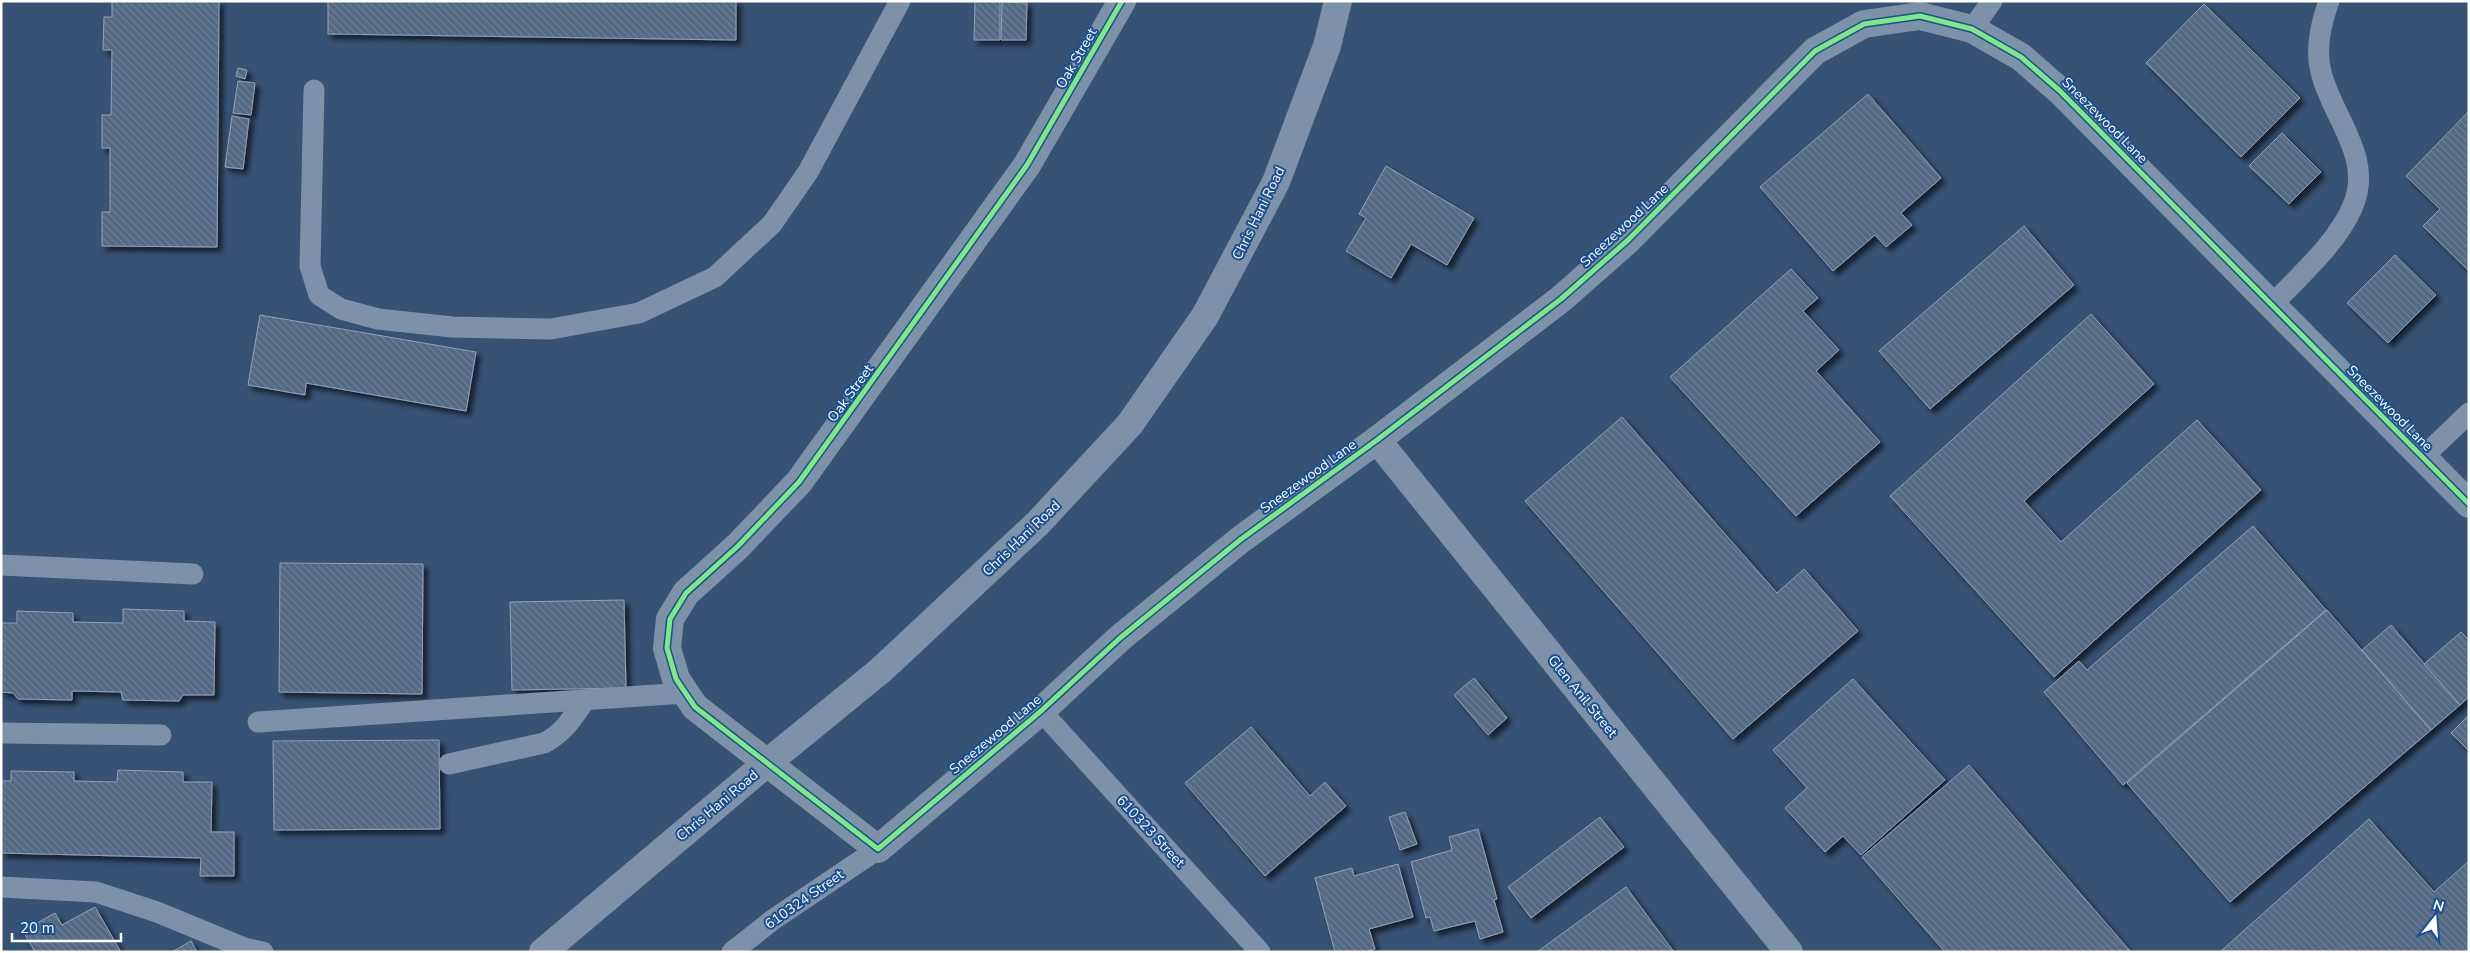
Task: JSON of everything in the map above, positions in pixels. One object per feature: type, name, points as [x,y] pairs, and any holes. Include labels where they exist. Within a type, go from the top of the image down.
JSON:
[{"type":"street","name":"Oak Street","points":[[767,762],[696,707],[685,693],[676,679],[667,648],[670,619],[686,593],[738,546],[799,482],[1027,165],[1122,1]]},
{"type":"street","name":"Chris Hani Road","points":[[544,952],[767,762],[881,670],[1038,523],[1130,424],[1205,316],[1276,182],[1327,46],[1338,1]]},
{"type":"street","name":"Sneezewood Lane","points":[[878,849],[1041,711],[1120,638],[1240,540],[1377,440],[1561,299],[1628,240],[1815,52],[1864,24],[1920,16],[1972,29],[2022,58],[2060,91],[2469,504]]},
{"type":"street","name":"Glen Anil Street","points":[[1377,440],[1789,952]]},
{"type":"street","points":[[767,762],[878,849]]},
{"type":"lane","points":[[314,90],[310,266],[319,295],[341,309],[378,319],[452,327],[551,330],[639,312],[715,277],[772,224],[808,172],[900,1]]},
{"type":"lane","points":[[1972,29],[1992,1]]},
{"type":"lane","points":[[2272,305],[2340,229],[2353,208],[2359,182],[2357,158],[2349,133],[2329,98],[2320,71],[2318,43],[2329,1]]},
{"type":"lane","points":[[2423,458],[2469,413]]},
{"type":"lane","points":[[1,564],[193,574]]},
{"type":"lane","points":[[258,722],[685,693]]},
{"type":"lane","points":[[449,764],[544,743],[558,736],[566,728],[586,700]]},
{"type":"lane","name":"610323 Street","points":[[1041,711],[1260,952]]},
{"type":"lane","points":[[1,733],[161,735]]},
{"type":"lane","name":"610324 Street","points":[[732,952],[774,919],[878,849]]},
{"type":"lane","points":[[1,886],[96,892],[158,912],[244,948],[263,952]]},
{"type":"building","points":[[112,1],[219,1],[217,247],[102,246],[102,212],[110,212],[110,148],[102,148],[102,115],[111,115],[112,50],[103,50],[104,17],[112,17]]},
{"type":"building","points":[[328,1],[736,1],[736,40],[328,34]]},
{"type":"building","points":[[975,1],[1000,2],[1000,40],[974,40]]},
{"type":"building","points":[[1002,2],[1027,3],[1026,40],[1001,40]]},
{"type":"building","points":[[2204,4],[2300,98],[2241,157],[2146,63]]},
{"type":"building","points":[[238,68],[247,70],[245,79],[236,76]]},
{"type":"building","points":[[238,81],[255,83],[251,115],[233,113]]},
{"type":"building","points":[[1868,94],[1941,178],[1901,213],[1912,225],[1886,247],[1875,235],[1833,271],[1760,187]]},
{"type":"building","points":[[2469,111],[2469,271],[2423,226],[2440,209],[2406,176]]},
{"type":"building","points":[[232,116],[249,119],[243,169],[225,167]]},
{"type":"building","points":[[2282,133],[2321,172],[2289,204],[2249,166]]},
{"type":"building","points":[[1386,166],[1474,218],[1447,265],[1411,244],[1391,278],[1346,251],[1366,218],[1359,214]]},
{"type":"building","points":[[2024,226],[2074,285],[1930,409],[1879,351]]},
{"type":"building","points":[[2395,255],[2436,295],[2388,343],[2347,303]]},
{"type":"building","points":[[1791,269],[1818,298],[1803,311],[1839,350],[1816,371],[1880,442],[1796,516],[1670,377]]},
{"type":"building","points":[[2091,314],[2154,384],[2024,501],[2061,542],[2197,420],[2261,490],[2054,677],[1890,496]]},
{"type":"building","points":[[260,315],[476,352],[466,411],[306,383],[305,395],[248,385]]},
{"type":"building","points":[[1622,417],[1777,593],[1804,569],[1858,631],[1733,739],[1525,501]]},
{"type":"building","points":[[2253,526],[2326,610],[2123,785],[2044,692],[2079,661],[2087,670]]},
{"type":"building","points":[[280,563],[423,564],[422,694],[279,692]]},
{"type":"building","points":[[624,600],[626,688],[512,690],[510,602]]},
{"type":"building","points":[[123,609],[184,611],[184,621],[215,622],[214,695],[183,695],[179,701],[123,700],[121,692],[72,691],[72,700],[18,699],[13,693],[1,692],[1,623],[17,623],[17,611],[73,613],[73,622],[123,623]]},
{"type":"building","points":[[2327,610],[2431,730],[2230,902],[2127,783]]},
{"type":"building","points":[[2391,625],[2460,705],[2431,730],[2362,650]]},
{"type":"building","points":[[2461,632],[2469,640],[2469,697],[2460,705],[2424,664]]},
{"type":"building","points":[[1474,678],[1507,718],[1488,735],[1454,695]]},
{"type":"building","points":[[1853,679],[1945,780],[1861,855],[1843,836],[1825,852],[1785,808],[1807,788],[1773,750]]},
{"type":"building","points":[[2469,715],[2469,751],[2451,733]]},
{"type":"building","points":[[1251,727],[1310,796],[1325,782],[1346,806],[1265,876],[1185,783]]},
{"type":"building","points":[[439,740],[440,829],[274,830],[273,741]]},
{"type":"building","points":[[1969,765],[2131,952],[1945,952],[1862,857]]},
{"type":"building","points":[[118,770],[183,772],[183,782],[212,782],[211,832],[234,832],[234,876],[200,876],[201,858],[1,853],[1,781],[11,781],[11,771],[74,772],[74,781],[117,782]]},
{"type":"building","points":[[1405,812],[1417,844],[1400,850],[1389,817]]},
{"type":"building","points":[[1600,817],[1624,847],[1531,918],[1508,887]]},
{"type":"building","points":[[2369,819],[2434,892],[2469,861],[2469,952],[2221,951]]},
{"type":"building","points":[[1478,829],[1497,899],[1494,900],[1503,932],[1480,939],[1475,921],[1434,931],[1430,917],[1426,918],[1411,862],[1452,850],[1449,837]]},
{"type":"building","points":[[1398,864],[1413,917],[1369,929],[1375,949],[1366,952],[1335,952],[1315,878],[1352,868],[1354,876]]},
{"type":"building","points":[[1626,887],[1674,952],[1537,952]]},
{"type":"building","points":[[95,907],[121,952],[35,952],[23,931],[55,913],[62,925]]},
{"type":"building","points":[[191,941],[197,952],[172,952]]},
{"type":"cycle path","points":[[1122,1],[1027,165],[799,482],[738,546],[686,593],[670,619],[667,648],[676,679],[695,707],[878,849],[1041,711],[1120,638],[1240,540],[1377,440],[1561,299],[1628,240],[1815,51],[1864,24],[1920,16],[1972,29],[2021,57],[2060,91],[2469,504]]}]
